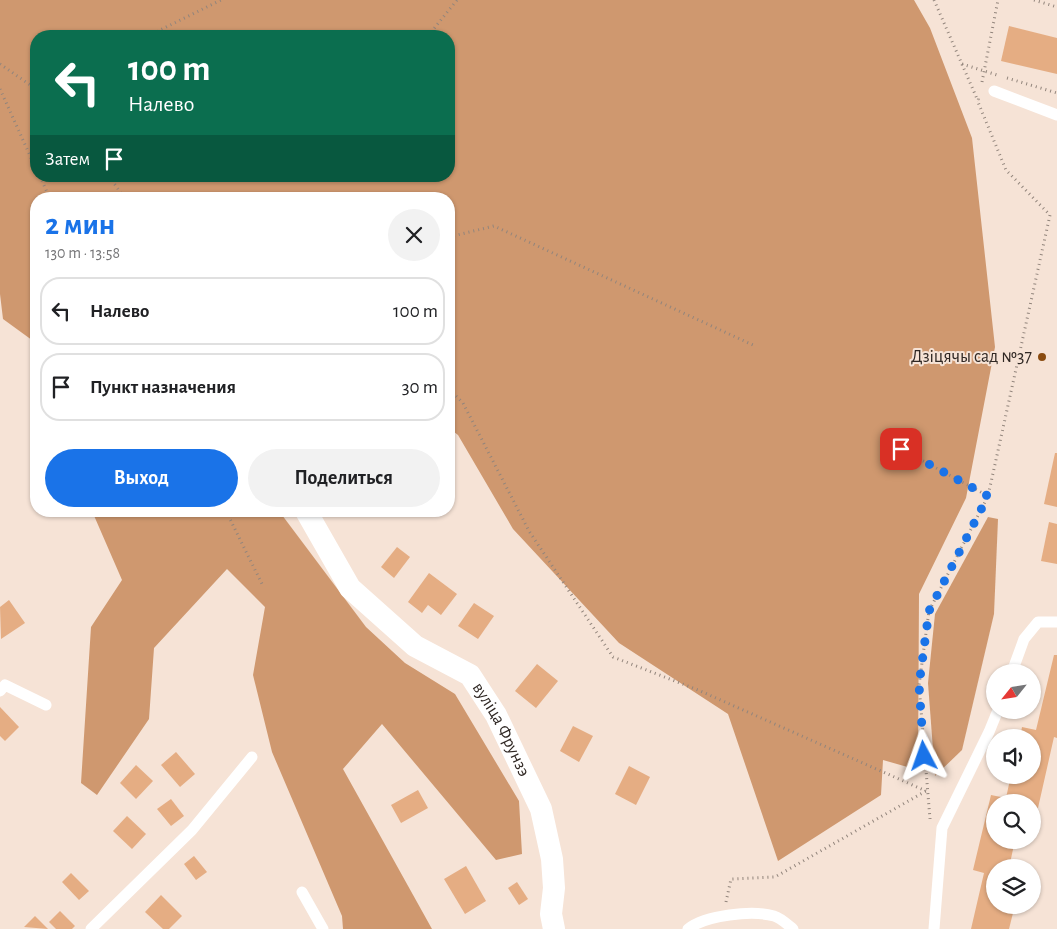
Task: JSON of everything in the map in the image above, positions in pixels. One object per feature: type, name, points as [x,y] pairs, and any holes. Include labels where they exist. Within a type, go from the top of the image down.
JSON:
[{"type":"street","name":"вуліца Фрунзэ","points":[[309,517],[350,588],[415,646],[470,674],[496,715],[541,809],[552,859],[554,888],[551,914],[554,929]]},
{"type":"lane","points":[[994,91],[1057,115]]},
{"type":"lane","points":[[1015,664],[1024,639],[1038,622],[1057,622]]},
{"type":"lane","points":[[0,691],[5,686],[46,705]]},
{"type":"lane","points":[[934,929],[942,828],[995,719]]},
{"type":"lane","points":[[91,929],[192,830],[252,757]]},
{"type":"lane","points":[[302,892],[323,929]]},
{"type":"lane","points":[[688,929],[723,916],[755,913],[776,916],[793,929]]},
{"type":"path","points":[[161,30],[221,0]]},
{"type":"path","points":[[433,30],[457,0]]},
{"type":"path","points":[[934,0],[1006,170],[1050,215],[988,496],[929,611],[919,685],[928,817],[942,828]]},
{"type":"path","points":[[978,102],[998,0]]},
{"type":"path","points":[[1034,0],[1057,7]]},
{"type":"path","points":[[0,64],[30,85]]},
{"type":"path","points":[[0,89],[30,155]]},
{"type":"path","points":[[455,236],[494,226],[753,345]]},
{"type":"path","points":[[455,395],[463,403],[529,530],[613,657],[698,690],[926,791]]},
{"type":"path","points":[[901,449],[988,496]]},
{"type":"path","points":[[229,517],[263,586]]},
{"type":"path","points":[[723,916],[731,879],[775,877],[926,791]]},
{"type":"shaded area","points":[[0,0],[914,0],[930,28],[972,138],[995,347],[966,498],[919,594],[918,770],[883,760],[881,795],[778,861],[728,714],[619,643],[513,529],[455,433],[455,192],[30,192],[30,339],[3,319],[0,294]]},
{"type":"shaded area","points":[[95,517],[284,517],[366,627],[405,663],[455,694],[519,801],[522,854],[496,860],[382,724],[343,769],[432,929],[343,929],[342,916],[272,752],[253,675],[265,607],[227,569],[154,648],[149,719],[97,795],[81,783],[91,627],[122,580]]},
{"type":"shaded area","points":[[988,517],[998,519],[994,614],[962,750],[935,776],[928,683],[935,614]]},
{"type":"building","points":[[1009,26],[1057,38],[1057,74],[1001,61]]},
{"type":"building","points":[[1055,453],[1057,453],[1057,507],[1044,504]]},
{"type":"building","points":[[1049,522],[1057,524],[1057,564],[1041,561]]},
{"type":"building","points":[[397,547],[410,557],[394,578],[381,567]]},
{"type":"building","points":[[429,573],[457,594],[441,615],[428,605],[422,613],[408,602]]},
{"type":"building","points":[[9,600],[25,623],[1,639],[0,607]]},
{"type":"building","points":[[474,603],[494,616],[478,639],[458,626]]},
{"type":"building","points":[[1054,655],[1057,655],[1057,738],[1054,737],[1041,795],[1007,794],[1009,784],[1041,784],[1041,729],[1036,729],[1039,719],[1041,719],[1041,709]]},
{"type":"building","points":[[537,664],[558,681],[536,708],[515,691]]},
{"type":"building","points":[[0,707],[19,727],[5,741],[0,736]]},
{"type":"building","points":[[573,726],[593,736],[579,762],[560,751]]},
{"type":"building","points":[[176,752],[195,774],[180,787],[161,765]]},
{"type":"building","points":[[136,765],[153,781],[136,799],[120,783]]},
{"type":"building","points":[[629,766],[650,777],[636,805],[615,794]]},
{"type":"building","points":[[418,790],[428,808],[401,823],[391,805]]},
{"type":"building","points":[[171,799],[184,816],[171,826],[157,809]]},
{"type":"building","points":[[127,816],[146,834],[132,849],[113,831]]},
{"type":"building","points":[[986,816],[986,849],[1013,849],[1011,859],[986,859],[986,914],[1013,914],[1009,929],[971,929],[984,873],[973,870]]},
{"type":"building","points":[[194,856],[207,872],[196,880],[184,864]]},
{"type":"building","points":[[466,866],[486,901],[465,914],[444,879]]},
{"type":"building","points":[[71,873],[89,891],[79,900],[62,882]]},
{"type":"building","points":[[517,882],[528,899],[519,905],[508,888]]},
{"type":"building","points":[[161,895],[182,916],[169,929],[163,929],[145,912]]},
{"type":"building","points":[[60,911],[75,926],[72,929],[56,929],[49,922]]},
{"type":"building","points":[[35,916],[48,929],[24,927]]},
{"type":"place","name":"Дзіцячы сад №37","points":[[1042,357]]},
{"type":"route","points":[[901,449],[988,496],[929,611],[919,685],[924,756]]}]
